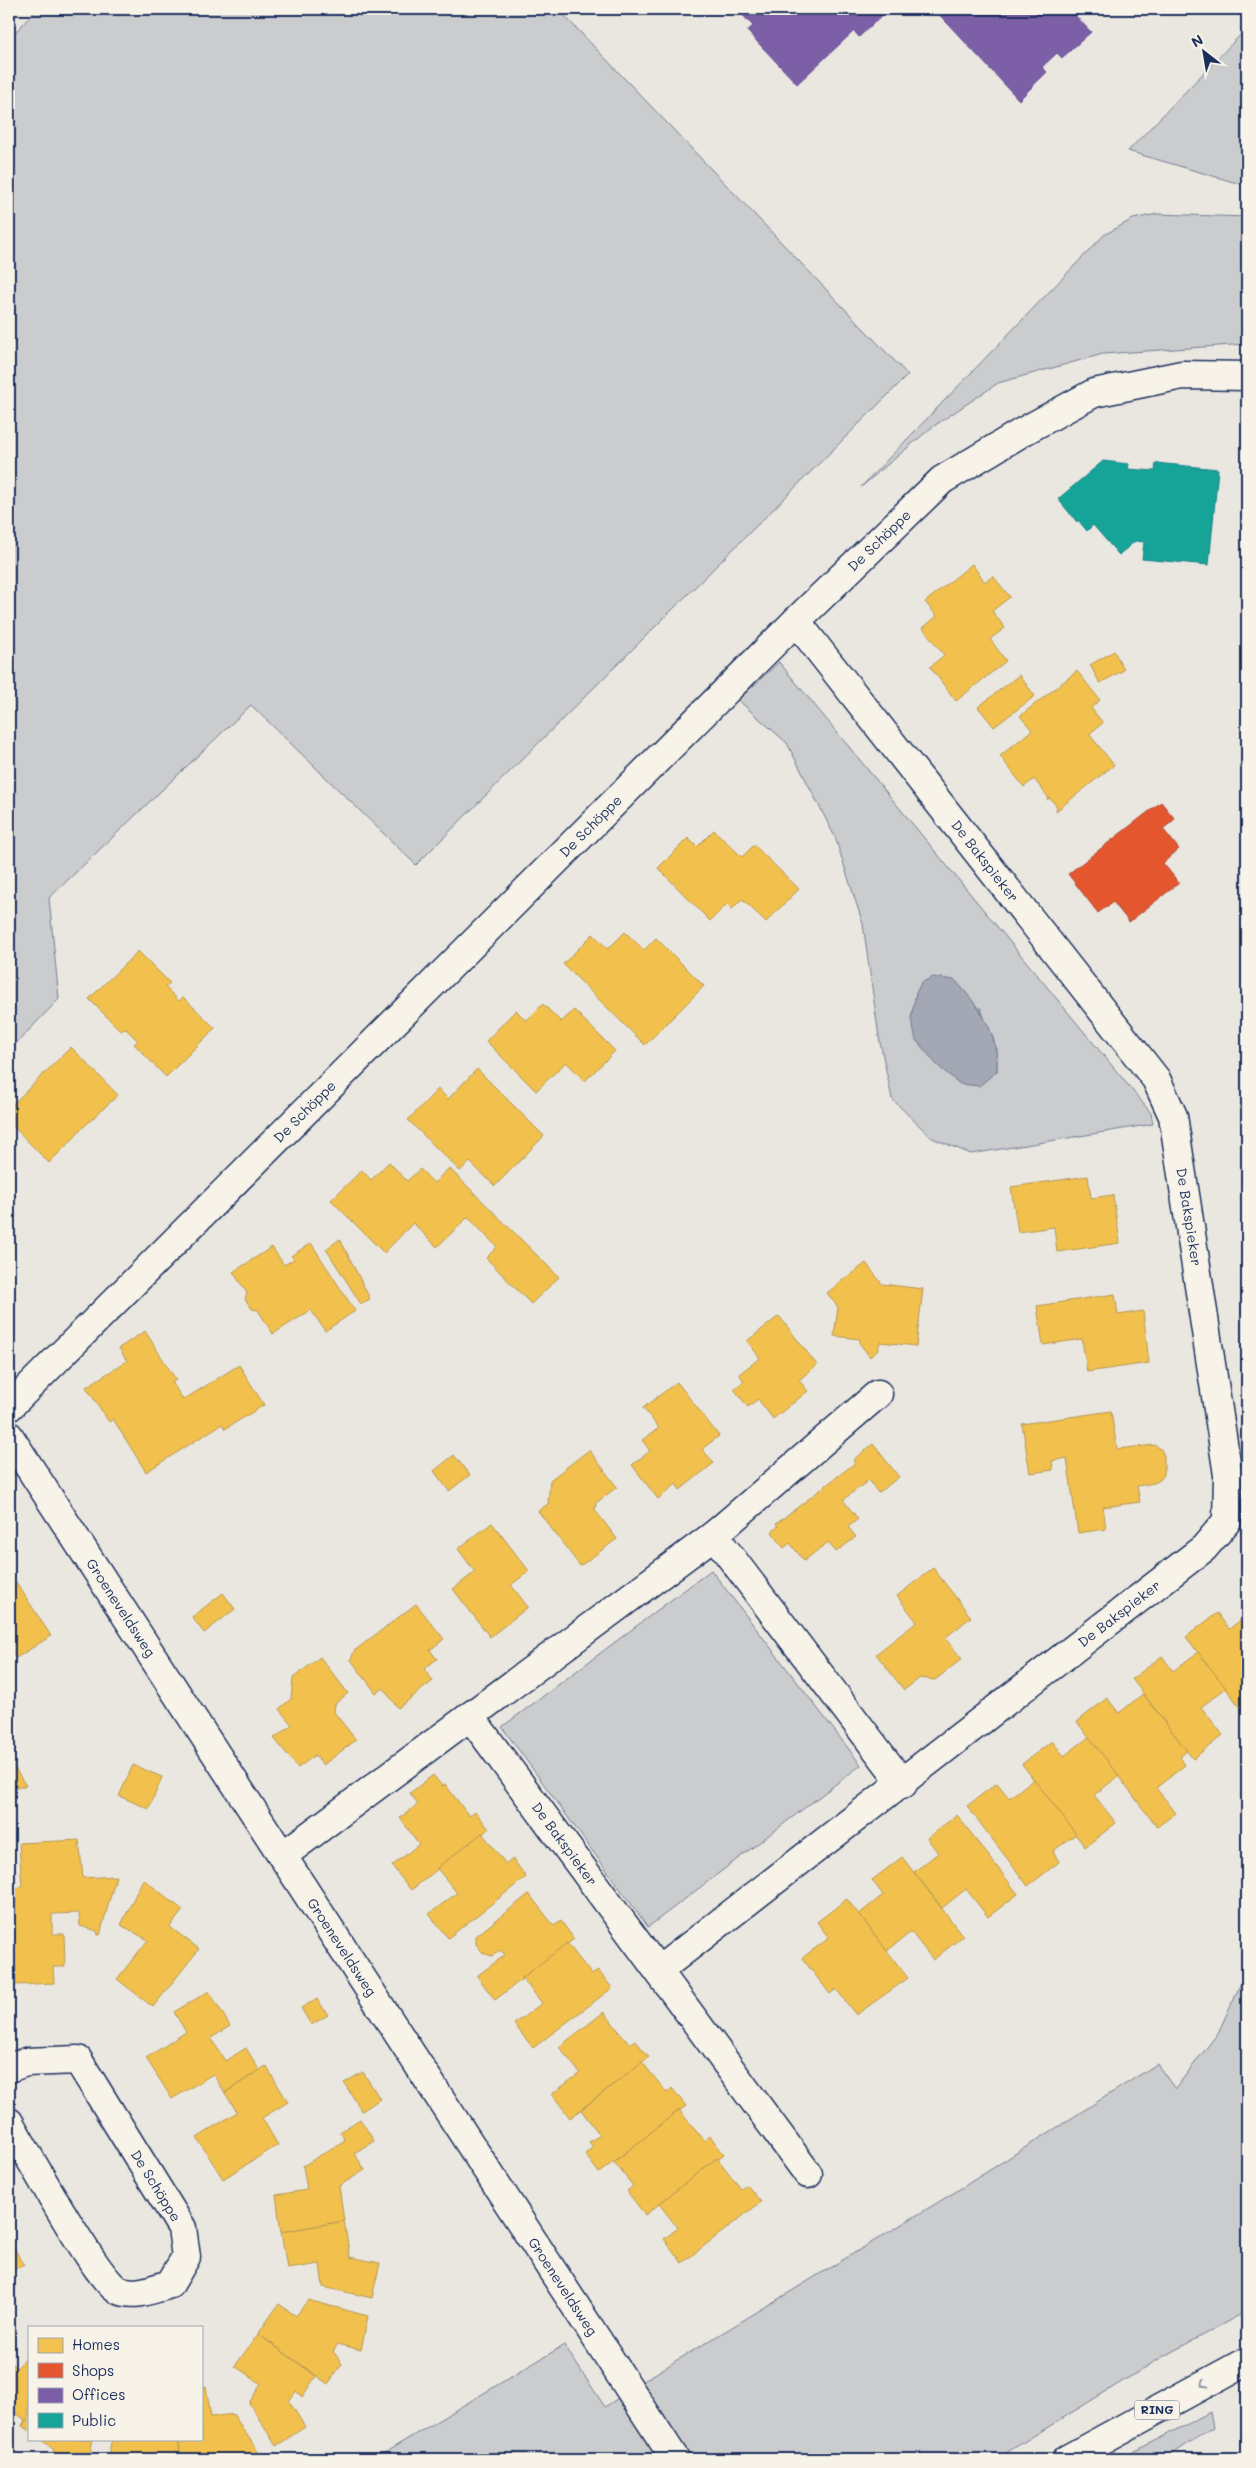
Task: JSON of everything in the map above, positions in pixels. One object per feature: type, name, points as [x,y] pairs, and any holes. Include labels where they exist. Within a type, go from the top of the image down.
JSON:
[{"type":"street","name":"De Schöppe","points":[[9,1407],[796,621],[942,480],[1024,431],[1094,393],[1182,375],[1247,376]]},
{"type":"street","name":"De Bakspieker","points":[[659,1970],[902,1784],[1204,1548],[1227,1520],[1228,1475],[1173,1116],[1156,1079],[796,621]]},
{"type":"street","points":[[282,1856],[714,1535],[878,1394]]},
{"type":"street","name":"Groeneveldsweg","points":[[9,1436],[675,2459]]},
{"type":"street","points":[[714,1535],[902,1784]]},
{"type":"street","name":"De Bakspieker","points":[[470,1716],[808,2174]]},
{"type":"street","name":"De Schöppe","points":[[9,2068],[26,2062],[78,2060],[182,2228],[186,2258],[170,2284],[133,2294],[116,2290],[88,2255],[9,2122]]},
{"type":"street","name":"RING","points":[[1067,2459],[1247,2361]]},
{"type":"shaded area","points":[[37,9],[558,9],[908,375],[416,865],[251,705],[49,898],[59,999],[9,1051],[9,39]]},
{"type":"shaded area","points":[[1247,28],[1247,186],[1128,151]]},
{"type":"shaded area","points":[[1157,214],[1247,217],[1247,344],[1103,354],[998,383],[931,428],[861,487],[1104,235],[1133,219]]},
{"type":"shaded area","points":[[779,662],[1151,1113],[1153,1124],[971,1154],[932,1138],[892,1099],[879,1037],[863,924],[835,837],[787,743],[738,700]],"holes":[[[980,1007],[997,1049],[997,1071]]]},
{"type":"shaded area","points":[[933,977],[955,980],[980,1011],[991,1032],[997,1057],[997,1071],[979,1086],[960,1084],[938,1066],[916,1040],[911,1019],[916,993],[921,983]]},
{"type":"shaded area","points":[[711,1570],[861,1765],[648,1927],[502,1727]]},
{"type":"shaded area","points":[[1247,1970],[1247,2311],[1164,2356],[996,2459],[374,2459],[564,2345],[605,2407],[643,2381],[955,2192],[1157,2064],[1175,2089],[1218,2033]]},
{"type":"shaded area","points":[[1210,2412],[1213,2427],[1165,2459],[1120,2459]]},
{"type":"building: Homes","points":[[972,564],[985,582],[993,576],[1010,597],[992,611],[1005,628],[990,639],[1006,661],[956,701],[930,667],[944,655],[923,628],[937,616],[925,602]]},
{"type":"building: Homes","points":[[1114,651],[1124,670],[1100,683],[1090,665]]},
{"type":"building: Homes","points":[[1077,671],[1100,700],[1091,708],[1103,723],[1089,734],[1114,765],[1056,811],[1057,807],[1050,798],[1047,800],[1048,797],[1034,779],[1024,787],[1000,756],[1032,730],[1020,716]]},
{"type":"building: Homes","points":[[1019,675],[1035,696],[994,727],[978,707]]},
{"type":"building: Homes","points":[[714,830],[742,857],[754,845],[799,889],[766,922],[742,899],[732,909],[727,904],[710,921],[658,868],[688,838],[697,847]]},
{"type":"building: Homes","points":[[625,932],[644,950],[656,938],[704,986],[645,1045],[563,964],[593,934],[608,949]]},
{"type":"building: Homes","points":[[138,951],[170,983],[165,987],[179,1001],[183,997],[215,1028],[166,1077],[134,1044],[138,1041],[125,1028],[121,1031],[89,999]]},
{"type":"building: Homes","points":[[543,1004],[561,1022],[574,1010],[615,1051],[585,1081],[566,1062],[536,1091],[486,1041],[516,1010],[526,1021]]},
{"type":"building: Homes","points":[[71,1047],[118,1095],[77,1133],[49,1163],[9,1122],[9,1108]]},
{"type":"building: Homes","points":[[477,1069],[544,1136],[495,1186],[470,1162],[460,1171],[408,1120],[438,1089],[448,1099]]},
{"type":"building: Homes","points":[[389,1162],[407,1181],[420,1169],[434,1183],[449,1168],[559,1277],[531,1304],[486,1258],[497,1247],[468,1217],[437,1247],[413,1223],[384,1253],[331,1200],[362,1170],[371,1180]]},
{"type":"building: Homes","points":[[1088,1176],[1091,1198],[1113,1195],[1120,1243],[1057,1252],[1054,1227],[1018,1232],[1011,1187]]},
{"type":"building: Homes","points":[[340,1239],[370,1299],[361,1304],[326,1249]]},
{"type":"building: Homes","points":[[311,1243],[355,1311],[325,1331],[311,1310],[273,1334],[258,1310],[252,1309],[245,1299],[247,1293],[233,1272],[272,1247],[284,1265],[294,1259],[291,1256]]},
{"type":"building: Homes","points":[[866,1263],[882,1284],[923,1289],[916,1346],[880,1342],[878,1350],[870,1357],[860,1344],[860,1339],[834,1336],[838,1307],[827,1293],[841,1282],[842,1279],[845,1279]]},
{"type":"building: Homes","points":[[1115,1294],[1118,1315],[1143,1311],[1149,1363],[1087,1372],[1082,1339],[1043,1345],[1037,1306]]},
{"type":"building: Homes","points":[[779,1316],[817,1365],[799,1380],[808,1391],[773,1419],[758,1399],[748,1407],[734,1389],[744,1381],[739,1374],[760,1358],[747,1341]]},
{"type":"building: Homes","points":[[145,1331],[176,1380],[172,1382],[183,1400],[239,1365],[264,1405],[225,1429],[222,1424],[146,1472],[113,1419],[109,1422],[86,1387],[127,1361],[119,1348]]},
{"type":"building: Homes","points":[[677,1382],[719,1436],[702,1449],[714,1463],[680,1490],[676,1484],[658,1499],[632,1465],[650,1451],[642,1440],[659,1428],[643,1408]]},
{"type":"building: Homes","points":[[1111,1411],[1117,1449],[1155,1445],[1161,1449],[1164,1456],[1164,1475],[1154,1483],[1137,1486],[1140,1502],[1103,1507],[1106,1529],[1078,1533],[1067,1458],[1052,1461],[1053,1470],[1030,1473],[1022,1424]]},
{"type":"building: Homes","points":[[873,1444],[899,1477],[878,1493],[869,1480],[843,1500],[858,1519],[848,1527],[856,1537],[836,1552],[828,1542],[804,1561],[790,1543],[784,1548],[772,1532],[778,1526],[776,1524],[855,1463],[853,1460]]},
{"type":"building: Homes","points":[[589,1450],[617,1487],[596,1503],[595,1510],[617,1539],[580,1566],[538,1511],[548,1504],[550,1480]]},
{"type":"building: Homes","points":[[454,1455],[470,1475],[449,1491],[434,1471]]},
{"type":"building: Homes","points":[[492,1523],[529,1571],[511,1585],[528,1607],[490,1637],[453,1589],[475,1572],[458,1549]]},
{"type":"building: Homes","points":[[933,1568],[971,1617],[945,1638],[962,1659],[935,1680],[920,1678],[904,1690],[876,1654],[917,1622],[897,1596]]},
{"type":"building: Homes","points":[[16,1582],[51,1636],[16,1658],[9,1647],[9,1587]]},
{"type":"building: Homes","points":[[223,1593],[235,1609],[204,1633],[192,1617]]},
{"type":"building: Homes","points":[[416,1604],[444,1639],[430,1650],[437,1659],[424,1669],[433,1681],[398,1708],[383,1688],[376,1693],[351,1660],[354,1651]]},
{"type":"building: Homes","points":[[1217,1613],[1229,1629],[1247,1615],[1247,1716],[1186,1637]]},
{"type":"building: Homes","points":[[1198,1652],[1226,1688],[1201,1707],[1223,1735],[1193,1759],[1132,1679],[1162,1656],[1173,1671]]},
{"type":"building: Homes","points":[[320,1657],[348,1693],[335,1704],[334,1712],[356,1740],[323,1765],[315,1755],[298,1768],[274,1738],[292,1725],[279,1709],[291,1699],[293,1678]]},
{"type":"building: Homes","points":[[1143,1694],[1187,1751],[1180,1757],[1185,1765],[1156,1788],[1176,1813],[1157,1827],[1077,1722],[1107,1698],[1119,1713]]},
{"type":"building: Homes","points":[[1089,1737],[1119,1776],[1094,1795],[1116,1823],[1085,1847],[1022,1764],[1052,1741],[1064,1756]]},
{"type":"building: Homes","points":[[9,1759],[26,1786],[9,1787]]},
{"type":"building: Homes","points":[[133,1765],[162,1777],[149,1809],[119,1796]]},
{"type":"building: Homes","points":[[433,1775],[442,1786],[445,1784],[469,1816],[475,1811],[489,1829],[411,1890],[392,1866],[419,1844],[400,1818],[418,1804],[410,1793]]},
{"type":"building: Homes","points":[[1034,1779],[1076,1834],[1053,1851],[1059,1862],[1028,1886],[967,1806],[997,1783],[1009,1798]]},
{"type":"building: Homes","points":[[957,1815],[1018,1894],[988,1917],[966,1889],[942,1908],[914,1872],[938,1853],[927,1838]]},
{"type":"building: Homes","points":[[482,1833],[506,1864],[513,1859],[526,1877],[448,1938],[429,1914],[457,1893],[437,1868]]},
{"type":"building: Homes","points":[[79,1840],[83,1878],[116,1876],[100,1935],[98,1935],[97,1931],[80,1926],[79,1913],[52,1914],[52,1934],[64,1934],[65,1967],[53,1967],[54,1983],[15,1985],[11,1888],[22,1887],[19,1843]]},
{"type":"building: Homes","points":[[902,1857],[963,1936],[933,1960],[911,1932],[887,1951],[859,1914],[883,1895],[872,1880]]},
{"type":"building: Homes","points":[[143,1879],[183,1910],[170,1927],[199,1949],[153,2007],[117,1979],[148,1940],[121,1925]]},
{"type":"building: Homes","points":[[529,1894],[554,1926],[561,1921],[574,1939],[495,2000],[477,1976],[505,1955],[501,1950],[492,1956],[483,1953],[476,1944],[476,1936]]},
{"type":"building: Homes","points":[[847,1899],[908,1978],[856,2015],[836,1989],[830,1994],[802,1958],[829,1938],[817,1922]]},
{"type":"building: Homes","points":[[567,1943],[592,1975],[598,1970],[612,1988],[533,2048],[514,2024],[542,2003],[522,1978]]},
{"type":"building: Homes","points":[[209,1991],[230,2026],[211,2038],[225,2061],[246,2048],[259,2070],[225,2093],[213,2074],[172,2099],[146,2058],[186,2032],[174,2012]]},
{"type":"building: Homes","points":[[317,1999],[328,2015],[311,2025],[301,2008]]},
{"type":"building: Homes","points":[[604,2012],[629,2044],[635,2040],[649,2057],[570,2118],[552,2094],[580,2073],[559,2047]]},
{"type":"building: Homes","points":[[642,2062],[667,2093],[672,2088],[686,2106],[599,2173],[585,2154],[593,2147],[589,2142],[600,2135],[581,2110]]},
{"type":"building: Homes","points":[[266,2066],[288,2102],[262,2118],[278,2145],[223,2179],[197,2138],[237,2112],[225,2093]]},
{"type":"building: Homes","points":[[363,2072],[380,2099],[362,2111],[344,2083]]},
{"type":"building: Homes","points":[[679,2110],[704,2141],[710,2136],[724,2154],[645,2215],[627,2191],[633,2186],[614,2162]]},
{"type":"building: Homes","points":[[360,2119],[374,2141],[354,2153],[365,2170],[339,2186],[344,2221],[281,2232],[276,2195],[307,2190],[303,2166],[345,2140],[340,2132]]},
{"type":"building: Homes","points":[[717,2158],[741,2189],[747,2185],[761,2202],[682,2263],[664,2239],[678,2228],[659,2204]]},
{"type":"building: Homes","points":[[344,2221],[350,2257],[380,2263],[372,2298],[323,2287],[320,2264],[287,2269],[281,2232]]},
{"type":"building: Homes","points":[[9,2231],[12,2236],[10,2242],[24,2264],[9,2273]]},
{"type":"building: Homes","points":[[308,2300],[368,2316],[361,2350],[338,2344],[333,2351],[342,2364],[328,2384],[258,2334],[279,2304],[296,2316]]},
{"type":"building: Homes","points":[[258,2334],[316,2376],[302,2397],[296,2391],[289,2401],[305,2427],[276,2446],[249,2403],[261,2384],[235,2366]]},
{"type":"building: Homes","points":[[28,2354],[28,2419],[22,2426],[25,2420],[9,2408],[9,2362],[17,2368]]},
{"type":"building: Homes","points":[[206,2386],[211,2417],[233,2414],[261,2456],[256,2459],[181,2459],[178,2440],[202,2440],[202,2387]]},
{"type":"building: Homes","points":[[28,2419],[28,2430],[22,2426]]},
{"type":"building: Homes","points":[[41,2440],[93,2440],[89,2459],[53,2459],[54,2450]]},
{"type":"building: Homes","points":[[112,2440],[178,2440],[181,2459],[107,2459]]},
{"type":"building: Shops","points":[[1161,802],[1175,819],[1163,829],[1179,849],[1163,863],[1179,883],[1129,922],[1113,902],[1098,913],[1068,874]]},
{"type":"building: Offices","points":[[737,9],[889,9],[859,37],[854,31],[797,84],[747,31],[753,26]]},
{"type":"building: Offices","points":[[934,9],[1069,9],[1091,32],[1062,58],[1057,53],[1042,67],[1047,72],[1019,100]]},
{"type":"building: Public","points":[[1103,461],[1129,464],[1128,469],[1155,471],[1156,463],[1218,469],[1209,565],[1142,559],[1144,542],[1135,541],[1119,555],[1093,525],[1087,531],[1078,520],[1077,522],[1058,499]]}]
